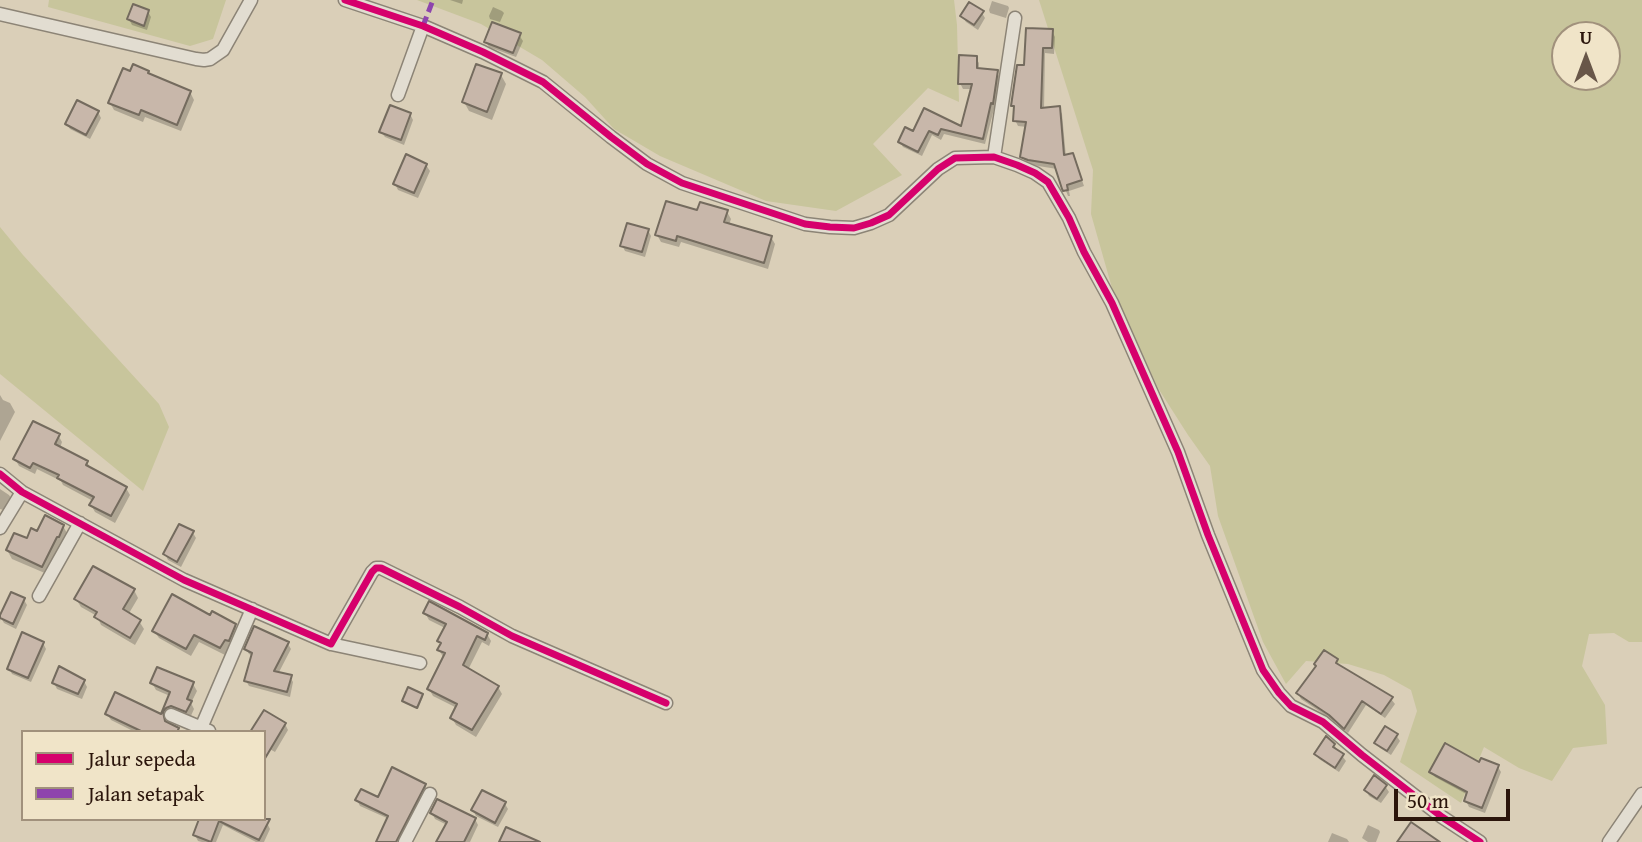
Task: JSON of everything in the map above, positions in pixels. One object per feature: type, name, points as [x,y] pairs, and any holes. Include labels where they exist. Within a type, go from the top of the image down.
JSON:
[{"type":"street","points":[[0,14],[204,60],[223,50],[251,0]]},
{"type":"street","points":[[345,0],[423,26],[542,82],[647,164],[682,183],[805,224],[854,228],[871,223],[889,215],[947,162],[956,158],[994,157],[1017,164],[1048,182],[1112,303],[1178,452],[1208,535],[1263,670],[1291,706],[1323,722],[1442,817],[1480,842]]},
{"type":"street","points":[[994,157],[1015,18]]},
{"type":"street","points":[[398,95],[423,26]]},
{"type":"street","points":[[0,474],[23,492],[184,580],[331,644],[419,663]]},
{"type":"street","points":[[0,528],[23,492]]},
{"type":"street","points":[[39,596],[80,523]]},
{"type":"street","points":[[331,644],[372,572],[381,568],[512,636],[666,704]]},
{"type":"street","points":[[171,715],[205,730],[252,609]]},
{"type":"street","points":[[405,842],[430,794]]},
{"type":"street","points":[[1609,842],[1642,794]]},
{"type":"shaded area","points":[[49,0],[226,0],[213,39],[190,46],[48,7]]},
{"type":"shaded area","points":[[417,0],[954,0],[959,102],[928,88],[873,144],[902,175],[836,211],[766,201],[660,156],[614,129],[585,97],[542,60],[481,24]]},
{"type":"shaded area","points":[[1039,0],[1642,0],[1642,642],[1629,642],[1614,633],[1589,634],[1582,666],[1605,705],[1607,744],[1573,748],[1552,781],[1519,768],[1484,747],[1461,803],[1400,762],[1417,711],[1411,690],[1384,675],[1348,664],[1306,661],[1286,684],[1263,642],[1218,516],[1210,466],[1158,388],[1112,288],[1091,214],[1093,170]]},
{"type":"shaded area","points":[[0,227],[159,404],[169,427],[143,491],[0,374]]},
{"type":"building","points":[[969,2],[984,11],[974,25],[960,16]]},
{"type":"building","points":[[133,4],[149,10],[144,26],[127,19]]},
{"type":"building","points":[[492,22],[521,33],[513,53],[484,42]]},
{"type":"building","points":[[1026,28],[1053,29],[1052,48],[1043,48],[1041,108],[1060,106],[1064,155],[1073,153],[1082,180],[1067,185],[1068,190],[1063,191],[1054,164],[1020,157],[1026,122],[1013,121],[1014,106],[1011,106],[1017,65],[1024,65]]},
{"type":"building","points":[[959,55],[977,56],[977,68],[998,70],[993,104],[991,103],[983,139],[941,129],[938,135],[929,131],[918,152],[898,142],[905,127],[913,131],[924,108],[961,126],[972,84],[958,84]]},
{"type":"building","points":[[133,64],[191,91],[177,125],[141,110],[139,115],[108,103],[123,68],[130,71]]},
{"type":"building","points":[[476,64],[502,73],[487,112],[462,102]]},
{"type":"building","points":[[77,100],[99,111],[86,135],[65,124]]},
{"type":"building","points":[[390,105],[411,113],[401,140],[379,132]]},
{"type":"building","points":[[406,154],[427,164],[414,193],[393,184]]},
{"type":"building","points":[[666,201],[697,210],[700,202],[728,210],[724,222],[772,236],[764,263],[677,236],[676,241],[655,235]]},
{"type":"building","points":[[627,223],[649,229],[642,252],[620,246]]},
{"type":"building","points":[[33,421],[60,434],[55,444],[88,461],[86,465],[127,487],[111,516],[89,505],[94,497],[57,478],[59,475],[33,463],[30,468],[13,459]]},
{"type":"building","points":[[45,515],[64,525],[42,567],[6,550],[14,533],[27,538],[31,528],[37,531]]},
{"type":"building","points":[[179,524],[194,531],[177,562],[163,554]]},
{"type":"building","points":[[93,566],[135,589],[123,609],[141,620],[130,638],[94,617],[97,612],[74,599]]},
{"type":"building","points":[[11,592],[25,598],[13,624],[0,618]]},
{"type":"building","points":[[172,594],[210,615],[212,611],[236,624],[229,641],[225,640],[220,648],[194,635],[186,649],[152,631]]},
{"type":"building","points":[[429,601],[488,633],[485,640],[477,636],[463,665],[499,686],[472,730],[450,718],[457,704],[427,689],[445,653],[437,650],[441,643],[437,641],[446,624],[423,613]]},
{"type":"building","points":[[254,626],[289,642],[274,671],[292,675],[287,692],[244,681],[252,653],[244,649]]},
{"type":"building","points":[[22,632],[44,642],[28,678],[7,669]]},
{"type":"building","points":[[1324,650],[1338,659],[1336,663],[1393,697],[1381,714],[1362,701],[1344,729],[1329,715],[1296,693]]},
{"type":"building","points":[[59,666],[85,680],[78,694],[52,683]]},
{"type":"building","points":[[157,667],[194,682],[187,699],[192,701],[186,712],[171,706],[163,712],[165,721],[179,728],[178,730],[139,730],[105,714],[115,692],[161,714],[170,692],[150,683]]},
{"type":"building","points":[[408,687],[423,694],[417,708],[402,701]]},
{"type":"building","points":[[264,710],[286,723],[266,757],[266,730],[251,730]]},
{"type":"building","points":[[1385,726],[1398,734],[1387,751],[1374,743]]},
{"type":"building","points":[[1326,736],[1335,744],[1333,747],[1344,754],[1335,768],[1314,754]]},
{"type":"building","points":[[1445,743],[1479,762],[1481,758],[1499,765],[1482,808],[1464,801],[1467,792],[1429,772]]},
{"type":"building","points":[[392,767],[426,784],[396,842],[376,842],[388,816],[355,800],[361,789],[378,797]]},
{"type":"building","points":[[1374,775],[1387,785],[1377,799],[1364,790]]},
{"type":"building","points":[[482,790],[506,802],[495,823],[471,810]]},
{"type":"building","points":[[437,799],[476,818],[464,842],[436,842],[447,822],[430,813]]},
{"type":"building","points":[[270,819],[259,840],[219,821]]},
{"type":"building","points":[[198,821],[219,821],[211,842],[193,835]]},
{"type":"building","points":[[1411,822],[1440,842],[1397,842]]},
{"type":"building","points":[[506,827],[540,842],[499,842]]},
{"type":"marked path","points":[[423,26],[433,0]]},
{"type":"cycle path","points":[[345,0],[423,26],[543,82],[647,164],[682,183],[805,224],[854,228],[871,223],[889,215],[938,169],[955,158],[994,157],[1035,173],[1048,182],[1112,303],[1178,452],[1208,535],[1263,670],[1291,706],[1323,722],[1442,817],[1480,842]]},
{"type":"cycle path","points":[[0,474],[22,492],[184,580],[331,644],[372,572],[381,568],[512,636],[666,703]]}]
